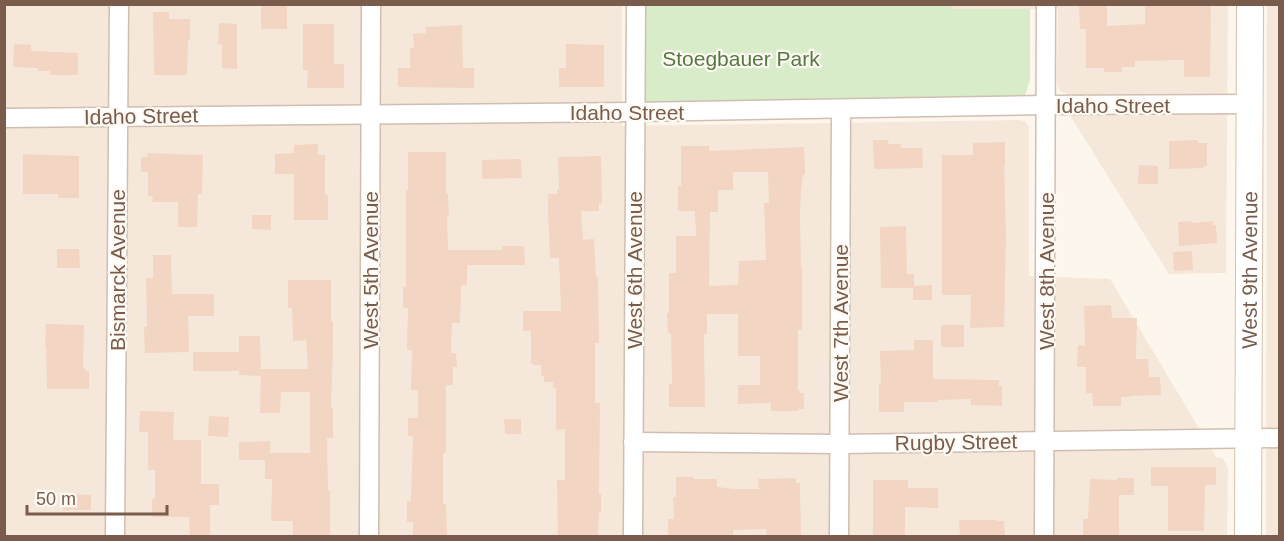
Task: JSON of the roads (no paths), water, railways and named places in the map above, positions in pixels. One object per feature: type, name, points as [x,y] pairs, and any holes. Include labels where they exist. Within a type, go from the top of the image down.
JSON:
[{"type":"main road","name":"West 9th Avenue","points":[[1248,537],[1250,4]]},
{"type":"street","name":"Bismarck Avenue","points":[[115,537],[118,4]]},
{"type":"street","name":"West 5th Avenue","points":[[369,537],[371,4]]},
{"type":"street","name":"West 6th Avenue","points":[[633,537],[636,4]]},
{"type":"street","name":"West 8th Avenue","points":[[1044,537],[1046,4]]},
{"type":"street","name":"Idaho Street","points":[[4,117],[1250,104]]},
{"type":"street","name":"West 7th Avenue","points":[[839,537],[841,110]]},
{"type":"street","name":"Rugby Street","points":[[633,442],[839,444],[1280,438]]},
{"type":"park label","name":"Stoegbauer Park","points":[[741,58]]}]
